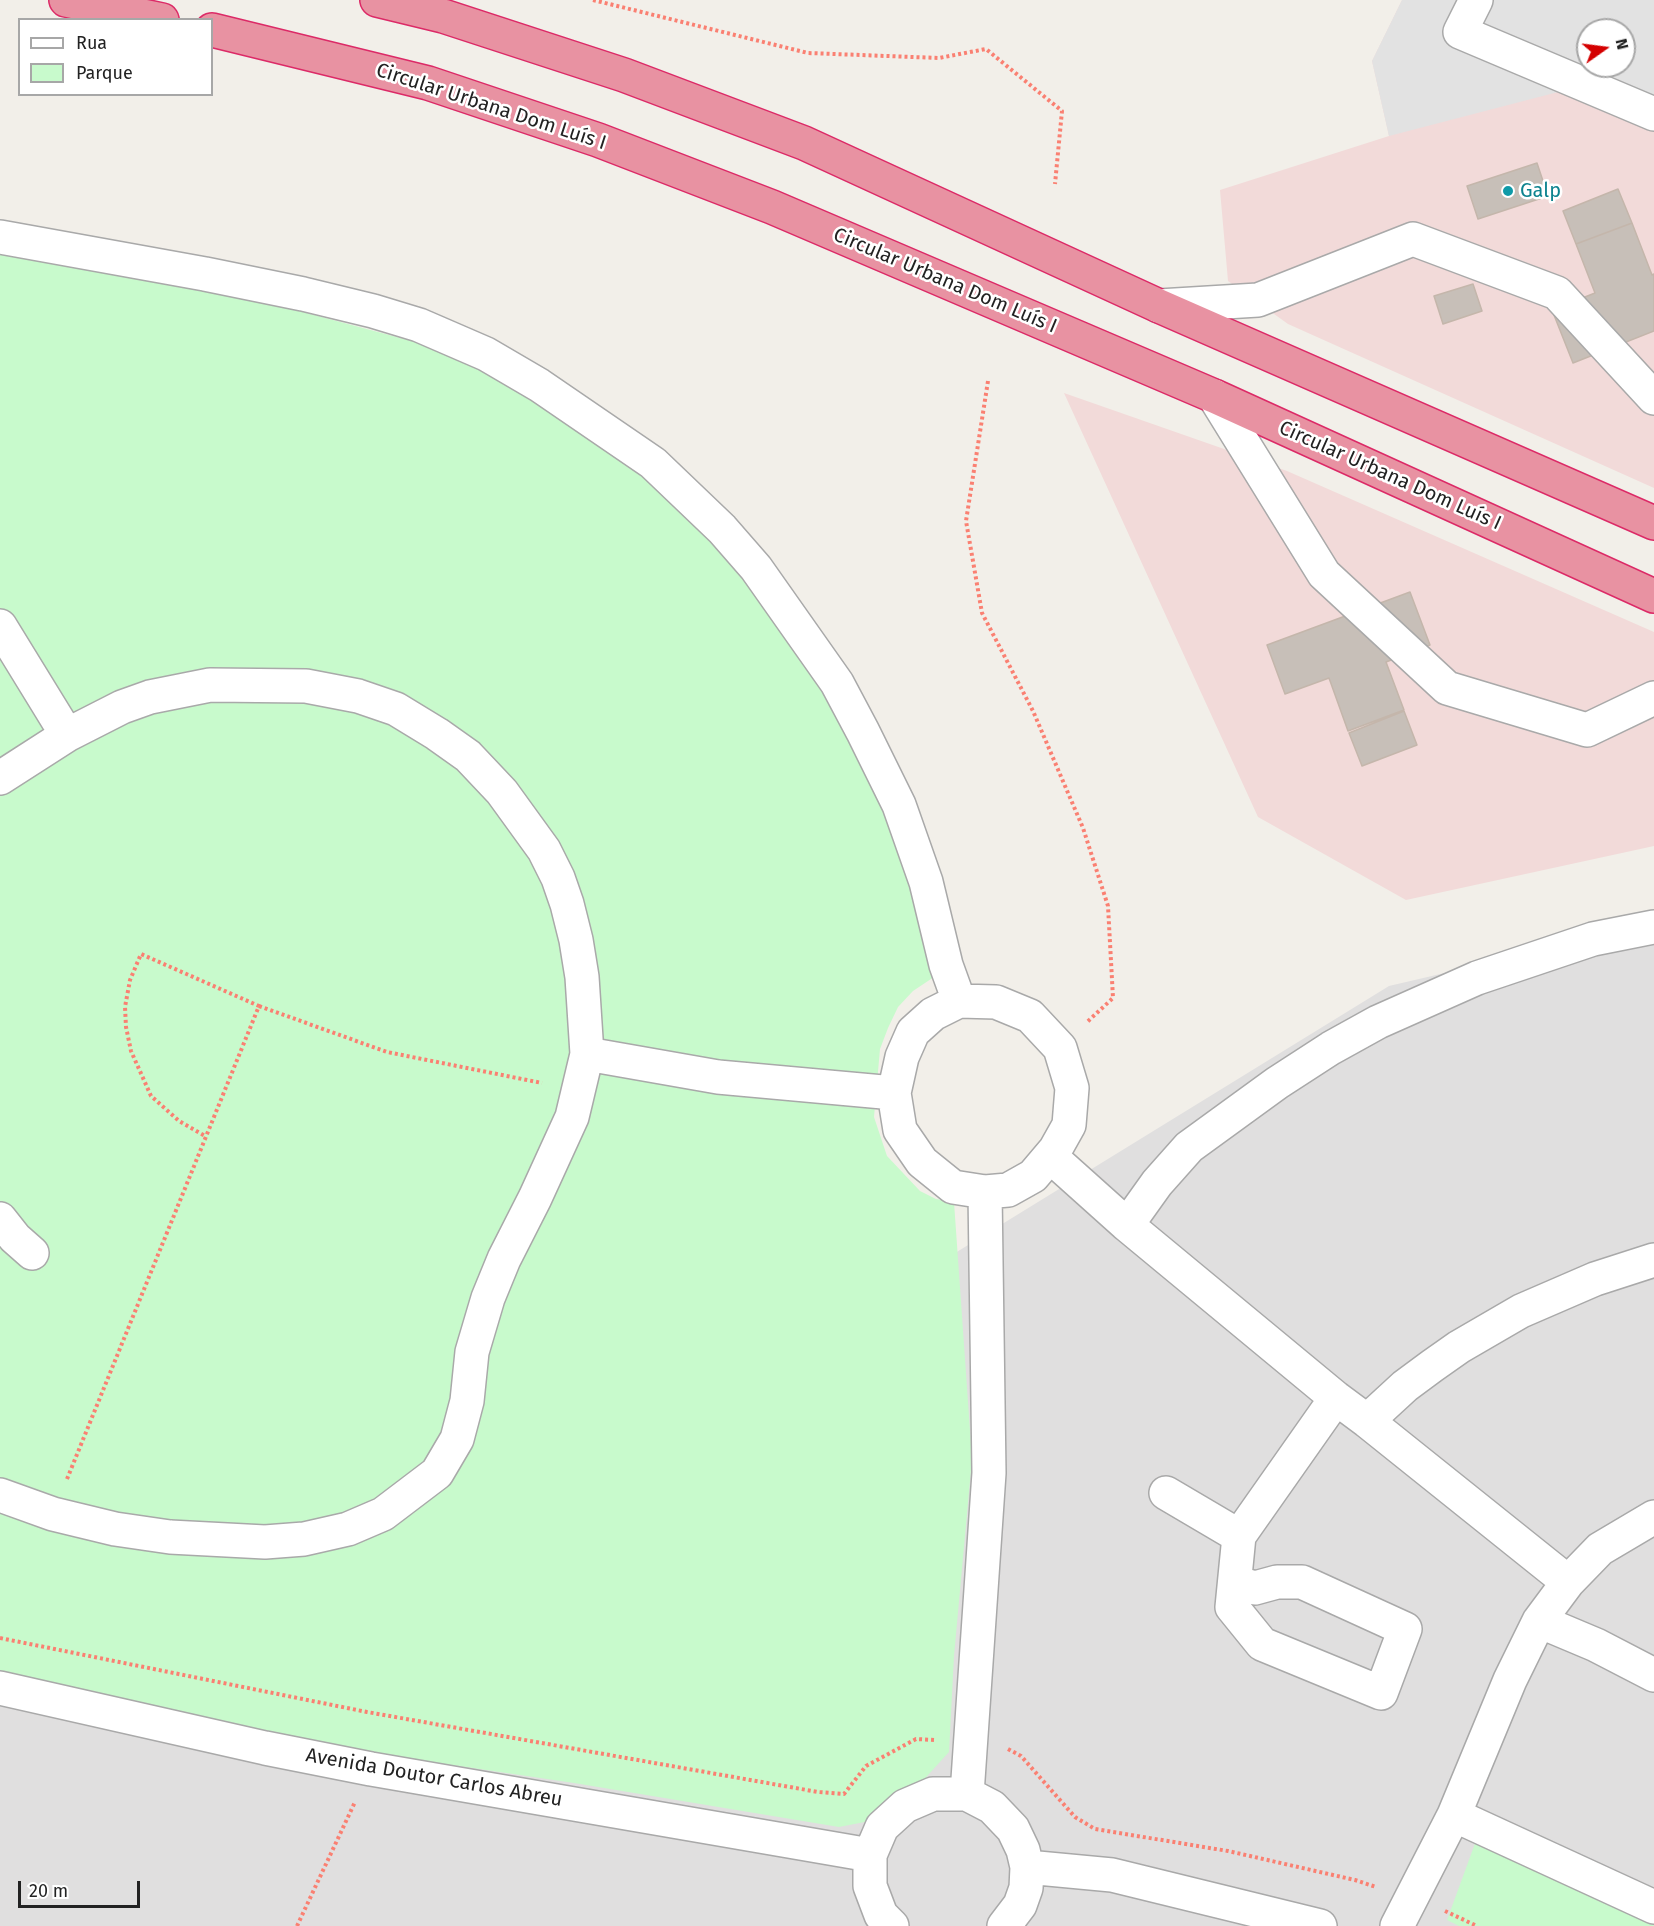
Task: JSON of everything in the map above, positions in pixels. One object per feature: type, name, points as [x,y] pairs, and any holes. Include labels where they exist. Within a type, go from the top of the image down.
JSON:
[{"type":"highway","points":[[66,0],[152,18]]},
{"type":"highway","points":[[377,0],[443,16],[624,75],[804,143],[1159,306],[1654,523]]},
{"type":"highway","name":"Circular Urbana Dom Luís I","points":[[213,30],[429,83],[598,140],[772,207],[1214,396],[1654,596]]},
{"type":"street","points":[[1476,0],[1460,32],[1654,114]]},
{"type":"street","points":[[0,237],[281,290],[373,311],[419,325],[486,354],[539,385],[653,463],[722,529],[756,568],[837,683],[899,804],[926,882],[946,964],[959,1001]]},
{"type":"street","points":[[1159,306],[1258,300],[1413,239],[1557,293],[1654,398]]},
{"type":"street","points":[[1214,396],[1324,574],[1447,688],[1587,730],[1654,698]]},
{"type":"street","points":[[0,626],[67,735]]},
{"type":"street","points":[[0,778],[67,735],[131,704],[150,697],[210,685],[306,686],[358,696],[396,709],[468,756],[502,792],[549,859],[567,904],[576,940],[582,976],[587,1054],[572,1117],[535,1198],[504,1258],[488,1298],[472,1352],[467,1401],[457,1440],[437,1473],[383,1514],[348,1529],[304,1539],[266,1542],[170,1537],[115,1528],[53,1514],[0,1495]]},
{"type":"street","points":[[1127,1225],[1157,1183],[1189,1147],[1277,1083],[1331,1048],[1378,1022],[1477,978],[1593,939],[1654,927]]},
{"type":"street","points":[[959,1001],[996,1002],[1030,1016],[1060,1048],[1072,1088],[1069,1125],[1050,1156],[1033,1176],[1008,1190],[985,1192],[953,1187],[922,1162],[900,1130],[894,1093],[902,1057],[913,1032],[933,1014],[959,1001]]},
{"type":"street","points":[[587,1054],[718,1077],[894,1093]]},
{"type":"street","points":[[1050,1156],[1127,1225],[1336,1398],[1367,1420],[1568,1582]]},
{"type":"street","points":[[967,1794],[989,1473],[985,1192]]},
{"type":"street","points":[[0,1219],[15,1238],[32,1253]]},
{"type":"street","points":[[1367,1420],[1405,1386],[1450,1353],[1521,1311],[1594,1278],[1654,1260]]},
{"type":"street","points":[[1234,1582],[1255,1588],[1277,1582],[1302,1582],[1404,1629],[1381,1693],[1262,1644],[1232,1607],[1234,1582],[1239,1536],[1336,1398]]},
{"type":"street","points":[[1166,1493],[1239,1536]]},
{"type":"street","points":[[1404,1912],[1454,1815],[1510,1680],[1539,1621],[1568,1582],[1600,1550],[1654,1517]]},
{"type":"street","points":[[1539,1621],[1596,1645],[1654,1675]]},
{"type":"street","name":"Avenida Doutor Carlos Abreu","points":[[0,1688],[265,1748],[371,1769],[870,1855]]},
{"type":"street","points":[[892,1926],[881,1915],[870,1886],[870,1855],[882,1827],[904,1806],[933,1794],[967,1794],[992,1807],[1013,1829],[1023,1850],[1027,1867],[1026,1888],[1020,1905],[1004,1926]]},
{"type":"street","points":[[1454,1815],[1654,1907]]},
{"type":"street","points":[[1027,1867],[1112,1875],[1320,1926]]},
{"type":"path","points":[[593,0],[808,53],[939,58],[986,49],[1062,111],[1055,184]]},
{"type":"path","points":[[988,381],[966,521],[982,613],[1033,711],[1083,828],[1108,906],[1113,998],[1060,1048]]},
{"type":"path","points":[[205,1136],[178,1121],[152,1096],[131,1051],[124,1007],[130,980],[141,954],[259,1006],[387,1052],[578,1090]]},
{"type":"path","points":[[53,1514],[259,1006]]},
{"type":"path","points":[[0,1638],[367,1712],[818,1792],[844,1794],[866,1766],[916,1739],[994,1741],[1021,1756],[1075,1817],[1095,1829],[1228,1851],[1355,1880],[1404,1912],[1442,1909],[1477,1926]]},
{"type":"path","points":[[297,1926],[371,1769]]},
{"type":"shaded area","name":"Galp","points":[[1402,0],[1654,0],[1654,488],[1288,324],[1228,281],[1220,190],[1389,136],[1372,61]]},
{"type":"shaded area","points":[[1402,0],[1654,0],[1654,129],[1562,91],[1389,136],[1372,61]]},
{"type":"shaded area","points":[[1064,393],[1287,471],[1654,632],[1654,846],[1406,900],[1258,817]]},
{"type":"shaded area","points":[[1654,924],[1654,1926],[0,1926],[0,1600],[921,1274],[1389,986]]},
{"type":"green space","points":[[0,250],[89,264],[303,312],[423,344],[497,375],[646,475],[714,536],[857,740],[906,854],[940,973],[913,991],[898,1007],[888,1028],[880,1049],[874,1117],[887,1156],[920,1191],[936,1199],[954,1202],[972,1459],[954,1656],[949,1752],[919,1785],[880,1819],[839,1827],[574,1783],[358,1751],[0,1676]]},
{"type":"green space","points":[[1477,1838],[1654,1920],[1654,1926],[1459,1926],[1447,1920]]},
{"type":"building","name":"Galp","points":[[1537,163],[1548,196],[1478,219],[1467,186]]},
{"type":"building","points":[[1618,189],[1632,223],[1576,244],[1563,211]]},
{"type":"building","points":[[1632,223],[1652,275],[1654,274],[1654,331],[1573,363],[1552,310],[1595,293],[1576,244]]},
{"type":"building","points":[[1473,284],[1482,311],[1443,324],[1434,296]]},
{"type":"building","points":[[1410,592],[1430,645],[1386,662],[1404,710],[1348,731],[1329,678],[1285,694],[1267,645]]},
{"type":"building","points":[[1404,711],[1417,745],[1362,766],[1349,733]]},
{"type":"place","name":"Galp","points":[[1508,191]]}]
